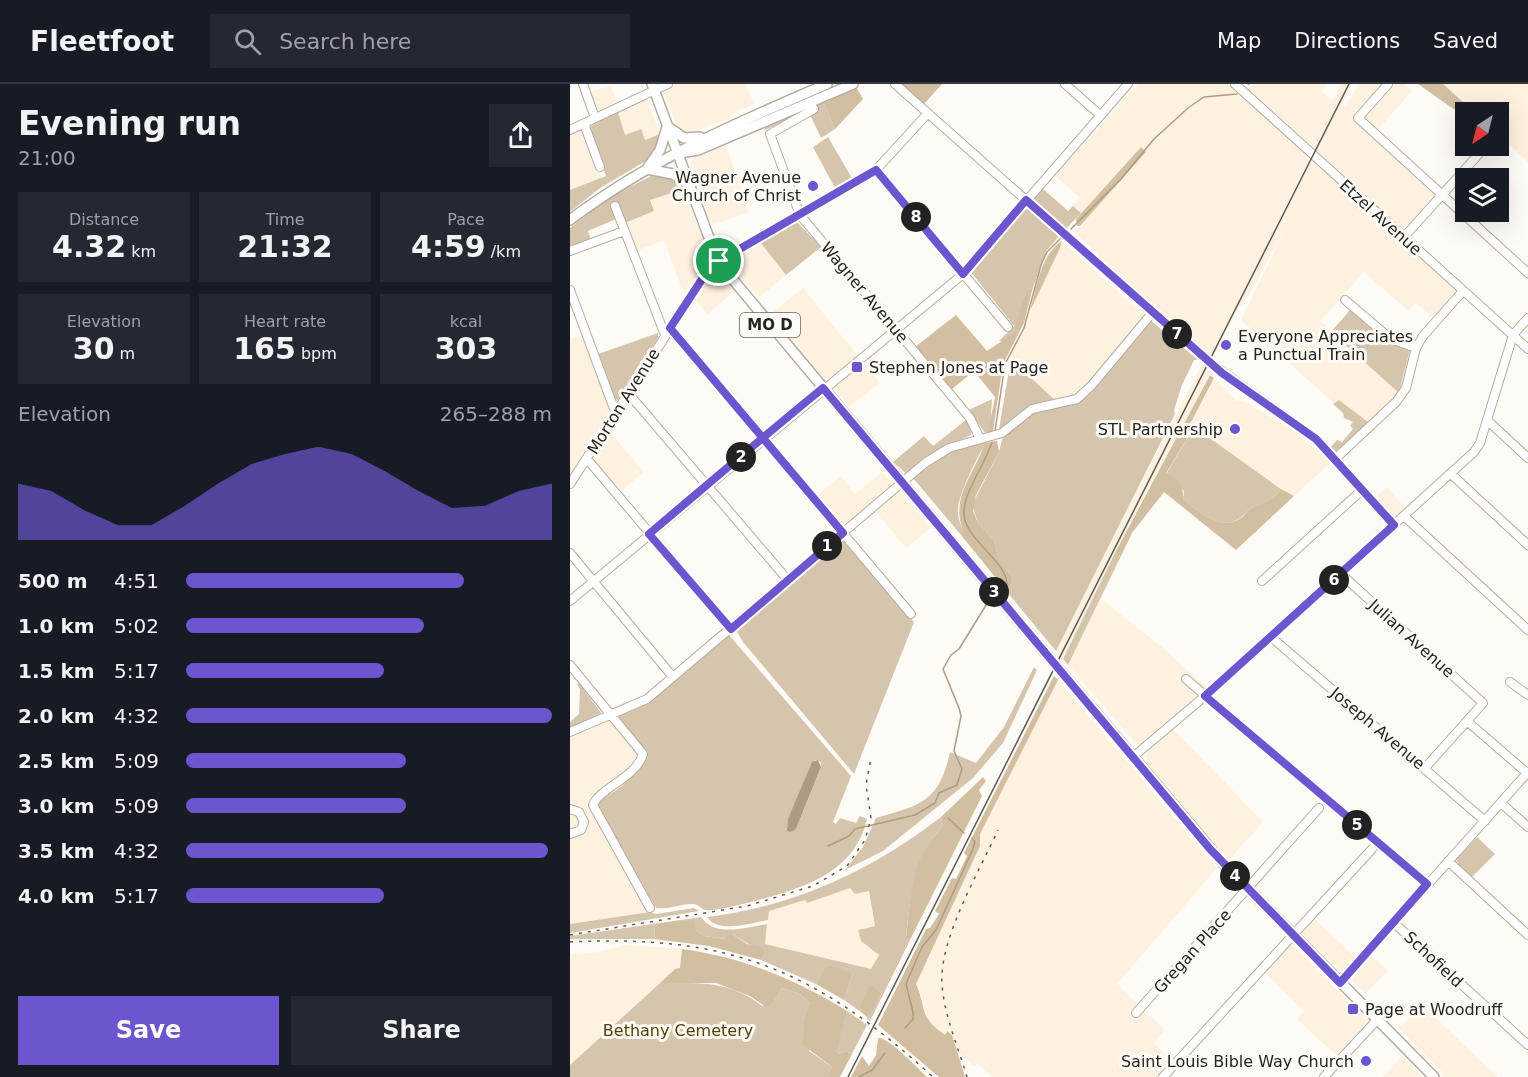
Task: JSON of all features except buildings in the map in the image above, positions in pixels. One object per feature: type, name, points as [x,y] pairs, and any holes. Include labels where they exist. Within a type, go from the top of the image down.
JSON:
[{"type":"main road","points":[[570,220],[608,191],[705,137],[826,84]]},
{"type":"main road","points":[[677,153],[698,150],[853,84]]},
{"type":"main road","name":"MO D","points":[[653,87],[719,261],[744,295],[1133,757],[1248,889],[1434,1077]]},
{"type":"main road","points":[[647,169],[660,150],[667,127],[684,138],[705,137]]},
{"type":"main road","points":[[647,169],[673,174],[690,186]]},
{"type":"street","points":[[583,84],[595,118]]},
{"type":"street","points":[[570,130],[653,87],[668,84]]},
{"type":"street","points":[[895,84],[1222,373],[1305,430],[1335,459],[1394,525]]},
{"type":"street","points":[[1065,84],[1100,115]]},
{"type":"street","points":[[570,601],[706,485],[963,274],[1128,84]]},
{"type":"street","name":"Etzel Avenue","points":[[1235,84],[1528,349]]},
{"type":"street","points":[[1388,84],[1358,118],[1528,273]]},
{"type":"street","name":"Wagner Avenue","points":[[814,109],[770,134],[800,216],[972,420],[980,439]]},
{"type":"street","name":"Morton Avenue","points":[[570,484],[710,267],[876,170],[928,113]]},
{"type":"street","points":[[584,124],[600,167]]},
{"type":"street","points":[[1404,237],[1477,156]]},
{"type":"street","points":[[876,170],[1008,327]]},
{"type":"street","points":[[615,206],[668,331],[763,438],[911,615]]},
{"type":"street","points":[[570,251],[624,231]]},
{"type":"street","points":[[570,290],[616,414]]},
{"type":"street","points":[[1335,459],[1396,402],[1406,388],[1416,348],[1463,291]]},
{"type":"street","points":[[1345,300],[1391,339],[1416,348]]},
{"type":"street","points":[[570,732],[647,699],[925,463],[949,448],[1002,433],[1032,409],[1077,399],[1092,385],[1153,312]]},
{"type":"street","points":[[1133,757],[1271,637],[1478,448],[1513,335],[1528,318]]},
{"type":"street","points":[[628,393],[787,579]]},
{"type":"street","points":[[1487,420],[1528,458]]},
{"type":"street","points":[[587,459],[731,629]]},
{"type":"street","points":[[1451,474],[1528,545]]},
{"type":"street","points":[[1262,581],[1362,490]]},
{"type":"street","points":[[1404,516],[1528,630]]},
{"type":"street","points":[[570,553],[674,676]]},
{"type":"street","name":"Julian Avenue","points":[[1341,574],[1483,704],[1468,722]]},
{"type":"street","name":"Joseph Avenue","points":[[1271,637],[1485,821]]},
{"type":"street","points":[[570,665],[643,757],[619,783],[596,798],[593,806],[650,908]]},
{"type":"street","points":[[1186,679],[1427,884]]},
{"type":"street","points":[[1510,682],[1528,695]]},
{"type":"street","points":[[1340,983],[1528,772],[1468,722],[1425,768]]},
{"type":"street","points":[[1501,803],[1528,827]]},
{"type":"street","name":"Gregan Place","points":[[1136,1013],[1319,808]]},
{"type":"street","points":[[570,809],[582,815],[584,822],[581,830],[570,834]]},
{"type":"street","points":[[1163,1077],[1372,849]]},
{"type":"street","points":[[1448,861],[1528,934]]},
{"type":"street","name":"Schofield","points":[[1393,922],[1528,1045]]},
{"type":"street","points":[[1324,1077],[1377,1020]]},
{"type":"shaded area","points":[[677,84],[745,84],[754,104],[730,115],[731,118],[685,135],[679,130],[664,93],[668,88]]},
{"type":"shaded area","points":[[902,84],[942,84],[924,104]]},
{"type":"shaded area","points":[[1138,84],[1229,84],[1306,154],[1305,157],[1319,169],[1320,167],[1456,289],[1455,294],[1434,318],[1416,303],[1409,311],[1364,272],[1320,321],[1399,393],[1363,429],[1241,320],[1287,225],[1256,283],[1241,307],[1238,306],[1212,359],[1097,256],[1099,254],[1075,233],[1146,151],[1141,147],[1081,213],[1073,206],[1080,198],[1055,176]]},
{"type":"shaded area","points":[[1254,84],[1327,84],[1321,91],[1332,101],[1341,84],[1352,84],[1342,105],[1346,107],[1358,84],[1405,84],[1412,91],[1372,136],[1434,192],[1435,197],[1408,227],[1398,227],[1247,89]]},
{"type":"shaded area","points":[[1418,84],[1443,84],[1463,102],[1455,102],[1455,110]]},
{"type":"shaded area","points":[[1443,84],[1528,84],[1528,162],[1509,144],[1509,102],[1463,102]]},
{"type":"shaded area","points":[[611,85],[617,103],[596,112],[589,93]]},
{"type":"shaded area","points":[[856,87],[863,99],[835,129],[823,101]]},
{"type":"shaded area","points":[[647,100],[660,134],[645,141],[625,135],[618,112]]},
{"type":"shaded area","points":[[580,130],[602,178],[570,190],[570,134]]},
{"type":"shaded area","points":[[725,142],[749,212],[712,225],[690,163],[695,155]]},
{"type":"shaded area","points":[[1141,147],[1146,152],[1080,226],[1077,226],[1076,219]]},
{"type":"shaded area","points":[[684,189],[711,262],[702,270],[685,297],[664,240],[636,251],[625,223],[654,211],[650,200]]},
{"type":"shaded area","points":[[1062,241],[1030,311],[1044,263],[1049,254]]},
{"type":"shaded area","points":[[760,242],[786,275],[760,297],[738,274],[730,261]]},
{"type":"shaded area","points":[[1063,242],[1145,316],[1091,383],[1076,396],[1057,402],[1009,357],[1025,328],[1036,296]]},
{"type":"shaded area","points":[[715,268],[733,292],[708,314],[694,299]]},
{"type":"shaded area","points":[[1033,287],[1024,323],[1003,364],[993,431],[988,432],[995,397],[974,371],[951,390],[915,347],[956,315],[987,351],[1017,331],[1016,324],[1027,290]]},
{"type":"shaded area","points":[[803,288],[858,356],[830,378],[823,377],[772,313]]},
{"type":"shaded area","points":[[583,334],[611,412],[570,476],[570,339]]},
{"type":"shaded area","points":[[862,361],[880,383],[849,407],[833,386]]},
{"type":"shaded area","points":[[1202,364],[1211,371],[1063,659],[1056,651]]},
{"type":"shaded area","points":[[1210,375],[1214,378],[1189,426],[1193,429],[1166,473],[1179,483],[1183,499],[1210,518],[1225,523],[1241,518],[1253,507],[1273,498],[1281,489],[1294,496],[1236,550],[1164,492],[1132,533],[1121,556],[1115,553]]},
{"type":"shaded area","points":[[1214,379],[1237,401],[1245,402],[1288,427],[1331,462],[1294,496],[1193,429],[1189,426]]},
{"type":"shaded area","points":[[609,431],[644,472],[620,492],[593,459]]},
{"type":"shaded area","points":[[997,441],[999,452],[976,495],[973,511],[978,523],[994,540],[999,561],[1013,578],[1008,593],[961,535],[963,530],[960,507],[965,485],[985,443]]},
{"type":"shaded area","points":[[882,472],[891,483],[891,488],[844,527],[816,496],[841,476],[855,494]]},
{"type":"shaded area","points":[[1387,487],[1406,509],[1396,518],[1390,516],[1374,498]]},
{"type":"shaded area","points":[[897,493],[903,495],[931,528],[906,548],[876,512]]},
{"type":"shaded area","points":[[1101,599],[1163,648],[1207,688],[1138,746],[1068,665]]},
{"type":"shaded area","points":[[1054,676],[1058,680],[980,834],[980,846],[916,984],[924,1012],[930,1022],[945,1035],[947,1031],[952,1035],[965,1077],[939,1077],[878,1025],[926,929],[930,928],[939,914],[935,911],[952,878],[956,879],[967,856],[964,853]]},
{"type":"shaded area","points":[[1058,680],[1217,868],[1117,984],[1165,1030],[1154,1043],[1174,1062],[1160,1077],[992,1077],[977,1063],[974,1066],[957,1051],[952,1035],[947,1031],[945,1036],[933,1027],[926,1021],[922,1010],[923,999],[916,984],[980,846],[980,834]]},
{"type":"shaded area","points":[[608,719],[639,757],[618,781],[586,799],[650,912],[570,924],[570,735]]},
{"type":"shaded area","points":[[1173,729],[1263,822],[1229,860],[1147,763],[1147,751]]},
{"type":"shaded area","points":[[818,760],[821,767],[796,829],[787,831],[788,819],[812,762]]},
{"type":"shaded area","points":[[983,777],[986,781],[979,790],[982,796],[910,940],[906,938],[911,891],[918,865],[932,839],[943,826],[941,817]]},
{"type":"shaded area","points":[[850,888],[869,891],[875,926],[858,930],[861,941],[879,955],[871,970],[765,944],[769,911]]},
{"type":"shaded area","points":[[1314,918],[1356,958],[1343,973],[1303,934]]},
{"type":"shaded area","points":[[694,920],[696,930],[704,936],[725,939],[728,934],[732,934],[747,944],[762,947],[765,954],[761,960],[709,946],[654,939],[655,924]]},
{"type":"shaded area","points":[[626,945],[682,949],[680,969],[675,969],[570,1065],[570,954],[594,953]]},
{"type":"shaded area","points":[[1288,945],[1294,946],[1368,1022],[1337,1056],[1297,1019],[1304,1011],[1264,972]]},
{"type":"shaded area","points":[[682,949],[726,958],[768,971],[828,999],[847,1011],[836,1051],[839,1054],[846,1051],[852,1054],[840,1077],[827,1077],[832,1067],[803,1045],[804,1022],[810,1003],[800,994],[782,988],[774,1002],[766,1007],[750,996],[716,983],[660,983],[675,969],[680,968]]},
{"type":"shaded area","points":[[1371,955],[1388,971],[1365,994],[1350,978]]},
{"type":"shaded area","points":[[830,966],[853,973],[844,1000],[816,984],[824,969]]},
{"type":"shaded area","points":[[870,985],[882,993],[868,1018],[861,1012],[861,1002]]},
{"type":"shaded area","points":[[1422,1005],[1498,1077],[1442,1077],[1442,1072],[1399,1028]]},
{"type":"shaded area","points":[[878,1038],[896,1048],[927,1077],[851,1077],[862,1056],[869,1066],[876,1055]]},
{"type":"shaded area","points":[[1402,1056],[1422,1077],[1383,1077]]},
{"type":"green space","points":[[823,101],[835,129],[821,138],[808,110],[765,130],[764,126]]},
{"type":"green space","points":[[618,112],[625,135],[641,129],[645,140],[660,134],[659,145],[649,159],[600,188],[570,212],[570,190],[606,176],[589,127]]},
{"type":"green space","points":[[828,137],[853,180],[836,190],[813,147]]},
{"type":"green space","points":[[663,173],[684,189],[650,200],[654,211],[625,223],[617,203],[611,206],[616,219],[588,231],[591,240],[570,248],[570,228],[610,197],[653,175]]},
{"type":"green space","points":[[1041,187],[1068,211],[1073,206],[1081,213],[1065,230],[1033,201]]},
{"type":"green space","points":[[1025,208],[1030,209],[1060,235],[1047,250],[1033,287],[1027,290],[1018,331],[1003,342],[999,341],[1014,326],[970,271]]},
{"type":"green space","points":[[796,221],[821,247],[786,275],[760,242]]},
{"type":"green space","points":[[1351,309],[1381,335],[1410,350],[1399,393],[1331,332]]},
{"type":"green space","points":[[1150,320],[1198,360],[1194,360],[1182,385],[1174,410],[1175,414],[1056,651],[1008,593],[1013,578],[999,561],[994,540],[978,523],[972,505],[999,452],[1003,436],[1032,413],[1072,404],[1088,395]]},
{"type":"green space","points":[[658,333],[658,338],[619,400],[615,399],[598,354]]},
{"type":"green space","points":[[1011,359],[1057,402],[1029,407],[1003,429],[999,429]]},
{"type":"green space","points":[[992,399],[990,433],[986,434],[969,410]]},
{"type":"green space","points":[[1339,400],[1368,422],[1335,452],[1331,447],[1337,440],[1342,442],[1353,429],[1350,425],[1353,422],[1344,418],[1343,413],[1333,404]]},
{"type":"green space","points":[[966,420],[971,428],[971,435],[940,449],[907,474],[893,462],[924,436],[933,446]]},
{"type":"green space","points":[[1193,429],[1204,434],[1281,489],[1273,498],[1253,507],[1232,522],[1217,521],[1203,514],[1183,499],[1184,491],[1166,474]]},
{"type":"green space","points":[[989,440],[976,461],[960,500],[958,513],[963,530],[961,535],[913,478],[946,454]]},
{"type":"green space","points":[[842,540],[914,622],[854,774],[743,642],[736,630]]},
{"type":"green space","points":[[1115,553],[1121,556],[1068,665],[1063,659]]},
{"type":"green space","points":[[729,635],[851,776],[833,822],[836,824],[840,818],[856,823],[860,816],[867,819],[860,838],[850,854],[822,877],[770,897],[714,910],[705,910],[693,904],[656,908],[597,807],[600,801],[622,786],[648,757],[618,716],[654,698]],"holes":[[[815,760],[821,762],[820,770],[796,829],[787,827]]]},
{"type":"green space","points":[[1034,667],[1037,670],[1003,743],[973,778],[883,851],[845,870],[863,847],[876,818],[916,805],[934,791],[946,769],[950,752],[976,763],[1004,727]]},
{"type":"green space","points":[[579,683],[601,713],[570,728],[570,722],[579,714],[580,689],[577,684]]},
{"type":"green space","points":[[941,817],[943,826],[925,851],[915,878],[906,937],[910,940],[870,1021],[867,1019],[882,993],[870,986],[861,1002],[861,1012],[844,1000],[853,973],[824,969],[816,984],[761,960],[765,954],[732,934],[726,939],[704,936],[696,930],[655,924],[654,939],[570,939],[570,936],[701,917],[714,927],[732,930],[767,924],[765,944],[871,969],[879,955],[861,941],[858,930],[875,926],[869,891],[855,894],[850,888],[807,903],[805,900],[769,911],[768,920],[744,925],[719,925],[707,917],[771,904],[831,883],[887,854]]},
{"type":"green space","points":[[1477,837],[1495,854],[1472,877],[1458,864],[1457,859]]},
{"type":"green space","points":[[694,908],[699,911],[570,933],[570,924]]},
{"type":"green space","name":"Bethany Cemetery","points":[[660,983],[701,983],[726,987],[738,991],[762,1006],[774,1002],[782,988],[800,994],[810,1003],[809,1051],[832,1067],[827,1077],[570,1077],[570,1065]]},
{"type":"green space","points":[[847,1011],[867,1025],[852,1054],[846,1051],[839,1054],[835,1051]]},
{"type":"waterway","points":[[1071,229],[1121,179],[1154,139],[1188,108],[1204,97],[1237,94]]},
{"type":"waterway","points":[[995,431],[1005,364],[1024,328],[1041,265],[1047,252],[1061,238]]},
{"type":"waterway","points":[[992,442],[970,488],[964,515],[966,524],[972,533],[1001,567],[1007,584],[1004,589]]},
{"type":"waterway","points":[[828,846],[849,836],[855,829],[915,815],[935,803],[939,793],[957,785],[962,769],[954,751],[961,716],[943,669],[951,655],[959,649],[988,602]]},
{"type":"waterway","points":[[948,818],[964,833]]},
{"type":"waterway","points":[[905,1028],[913,1019],[906,984],[922,947],[936,930],[973,849],[975,842],[972,838]]},
{"type":"waterway","points":[[859,1077],[872,1070],[885,1053]]},
{"type":"tram line","points":[[848,1077],[1349,84]]},
{"type":"railway","points":[[570,935],[747,906],[813,886],[847,866],[865,840],[871,818],[866,785],[871,758]]},
{"type":"railway","points":[[967,1077],[945,1007],[942,984],[943,966],[953,927],[998,830]]},
{"type":"railway","points":[[570,942],[626,941],[677,945],[724,953],[767,966],[809,985],[849,1010],[890,1040],[933,1077]]},
{"type":"place","name":"Wagner Avenue Church of Christ","points":[[813,186]]},
{"type":"place","name":"Everyone Appreciates a Punctual Train","points":[[1226,345]]},
{"type":"place","name":"Stephen Jones at Page","points":[[857,367]]},
{"type":"place","name":"STL Partnership","points":[[1235,429]]},
{"type":"place","name":"Page at Woodruff","points":[[1353,1009]]},
{"type":"place","name":"Saint Louis Bible Way Church","points":[[1366,1061]]},
{"type":"route","points":[[719,261],[710,267],[670,328],[763,438],[843,533],[731,629],[649,534],[706,485],[763,438],[791,414],[823,388],[1210,849],[1340,983],[1427,884],[1205,696],[1394,525],[1316,439],[1222,373],[1026,200],[963,274],[876,170],[719,261]]}]
